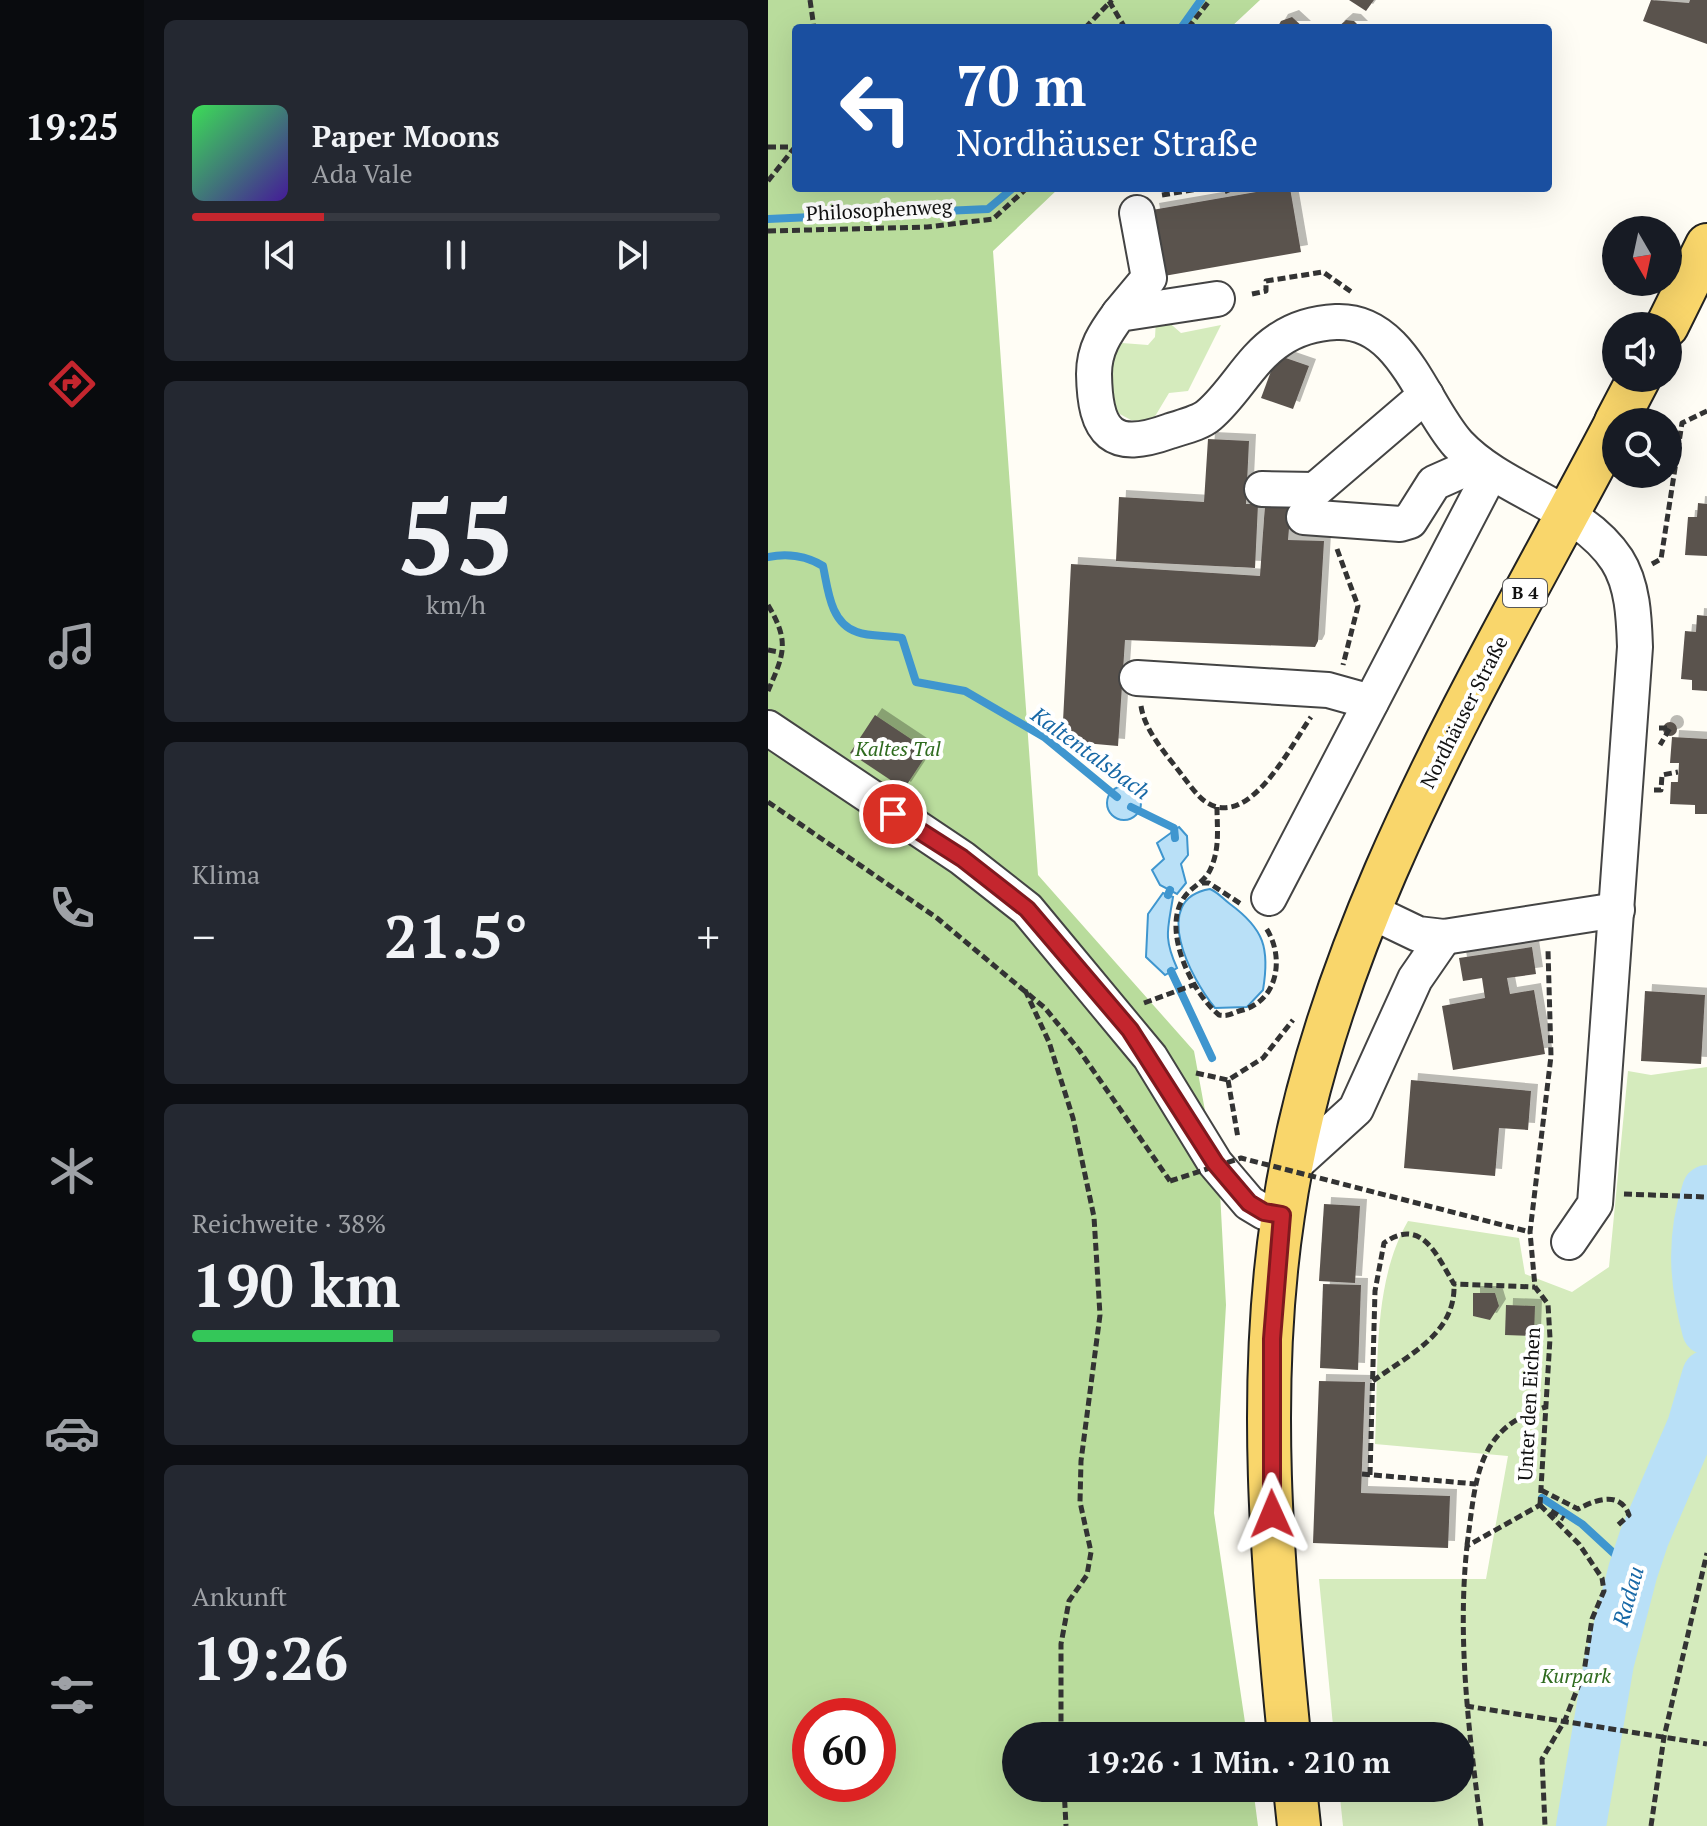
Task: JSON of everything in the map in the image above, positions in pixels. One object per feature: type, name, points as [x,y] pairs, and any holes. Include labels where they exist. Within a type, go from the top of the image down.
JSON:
[{"type":"main road","points":[[1674,312],[1707,245]]},
{"type":"main road","name":"Nordhäuser Straße","points":[[1288,1722],[1272,1514],[1272,1339],[1282,1215],[1291,1168],[1334,1005],[1370,911],[1439,758],[1602,449]]},
{"type":"main road","points":[[1296,1802],[1299,1826]]},
{"type":"street","points":[[1137,213],[1149,278],[1100,339],[1094,370],[1096,406],[1105,425],[1118,439],[1139,443],[1208,417],[1265,350],[1281,338],[1307,327],[1337,322],[1362,325],[1384,340],[1404,362],[1457,442],[1485,468],[1587,526],[1616,558],[1627,577],[1635,647],[1595,1204],[1569,1242]]},
{"type":"street","points":[[1119,314],[1217,299]]},
{"type":"street","points":[[1262,489],[1315,490],[1426,395]]},
{"type":"street","points":[[1304,517],[1400,524],[1410,521],[1434,483],[1485,468]]},
{"type":"street","points":[[1269,898],[1371,702],[1485,468]]},
{"type":"street","points":[[1137,678],[1328,690],[1371,702]]},
{"type":"street","points":[[768,728],[962,858],[1027,909],[1137,1039],[1224,1173],[1249,1203],[1264,1212],[1282,1215]]},
{"type":"street","points":[[1370,911],[1418,934],[1444,937],[1617,910]]},
{"type":"street","points":[[1291,1168],[1356,1109],[1415,979],[1444,937]]},
{"type":"path","points":[[810,0],[813,24]]},
{"type":"path","points":[[1191,24],[1210,0]]},
{"type":"path","points":[[1089,24],[1110,1],[1123,24]]},
{"type":"path","points":[[768,147],[792,147]]},
{"type":"path","points":[[768,181],[792,151]]},
{"type":"path","name":"Philosophenweg","points":[[768,231],[927,227],[993,219],[1023,192]]},
{"type":"path","points":[[1627,577],[1661,559],[1682,423],[1707,411]]},
{"type":"path","points":[[1137,678],[1143,716],[1162,748],[1206,802],[1217,807],[1249,799],[1264,788],[1339,678],[1358,606],[1337,549],[1339,518]]},
{"type":"path","points":[[768,605],[777,620],[786,650],[768,691]]},
{"type":"path","points":[[768,650],[779,652]]},
{"type":"path","points":[[768,802],[937,918],[1045,1008],[1079,1050],[1170,1181],[1241,1158],[1530,1232]]},
{"type":"path","points":[[1217,807],[1220,831],[1211,868],[1202,883],[1183,898],[1173,926],[1175,938],[1194,984],[1214,1010],[1232,1016],[1253,1009],[1264,1000],[1278,962]]},
{"type":"path","name":"Unter den Eichen","points":[[1467,1546],[1540,1505],[1548,1304],[1535,1287],[1530,1232],[1551,1056],[1547,921]]},
{"type":"path","points":[[1164,997],[1194,984]]},
{"type":"path","points":[[1025,990],[1049,1042],[1073,1118],[1094,1217],[1100,1315],[1081,1461],[1080,1502],[1091,1552],[1087,1575],[1069,1601],[1061,1644],[1061,1722]]},
{"type":"path","points":[[1241,1158],[1228,1080],[1263,1058],[1304,1009],[1334,1005]]},
{"type":"path","points":[[1616,1193],[1707,1197]]},
{"type":"path","points":[[1370,1475],[1375,1291],[1384,1243],[1396,1234],[1415,1235],[1430,1244],[1454,1284],[1449,1313],[1435,1337],[1373,1382]]},
{"type":"path","points":[[1454,1284],[1535,1287]]},
{"type":"path","points":[[1481,1826],[1466,1706],[1462,1593],[1476,1484],[1486,1447],[1506,1424],[1546,1407]]},
{"type":"path","points":[[1362,1474],[1476,1484]]},
{"type":"path","points":[[1541,1490],[1578,1509],[1593,1500],[1617,1501],[1626,1507],[1629,1515],[1617,1526]]},
{"type":"path","points":[[1540,1505],[1564,1519]]},
{"type":"path","points":[[1540,1505],[1579,1544],[1602,1578],[1604,1591],[1592,1619],[1586,1663],[1565,1720],[1542,1759],[1545,1826]]},
{"type":"path","points":[[1651,1826],[1664,1737],[1707,1553]]},
{"type":"path","points":[[1466,1706],[1707,1744]]},
{"type":"path","points":[[1065,1802],[1066,1826]]},
{"type":"green space","name":"Kaltes Tal","points":[[768,0],[1260,0],[1234,24],[792,24],[792,192],[1055,192],[993,251],[1038,875],[1194,1051],[1220,1192],[1226,1305],[1214,1513],[1245,1722],[1002,1722],[1002,1802],[1255,1802],[1258,1826],[768,1826]]},
{"type":"green space","points":[[1165,319],[1181,333],[1221,325],[1188,391],[1169,393],[1151,423],[1131,420],[1114,411],[1104,362],[1109,342],[1148,345],[1155,337],[1156,320]]},
{"type":"green space","name":"Kurpark","points":[[1707,1067],[1707,1826],[1343,1826],[1340,1802],[1474,1802],[1474,1722],[1333,1722],[1319,1579],[1486,1579],[1508,1456],[1375,1444],[1382,1301],[1396,1246],[1408,1221],[1519,1238],[1525,1274],[1572,1292],[1609,1267],[1628,1071],[1651,1075]]},
{"type":"water","points":[[1124,786],[1136,791],[1141,803],[1136,815],[1124,820],[1112,815],[1107,803],[1112,791]]},
{"type":"water","points":[[1179,827],[1187,836],[1188,855],[1181,864],[1186,883],[1177,894],[1160,885],[1152,870],[1164,859],[1157,843]]},
{"type":"water","points":[[1210,889],[1250,922],[1262,941],[1266,962],[1263,990],[1247,1007],[1215,1008],[1196,979],[1181,941],[1178,923],[1182,908],[1192,896]]},
{"type":"water","points":[[1163,893],[1173,897],[1168,940],[1177,968],[1165,975],[1146,957],[1148,914]]},
{"type":"building","points":[[1349,0],[1374,0],[1366,11]]},
{"type":"building","points":[[1651,0],[1689,3],[1690,0],[1707,0],[1707,44],[1643,21]]},
{"type":"building","points":[[1292,17],[1300,24],[1279,24]]},
{"type":"building","points":[[1346,20],[1357,24],[1342,24]]},
{"type":"building","points":[[1256,192],[1291,192],[1301,252],[1164,276],[1152,210]]},
{"type":"building","points":[[1277,355],[1309,366],[1293,409],[1261,398]]},
{"type":"building","points":[[1208,439],[1249,441],[1246,504],[1258,504],[1255,568],[1116,561],[1119,497],[1204,502]]},
{"type":"building","points":[[1698,503],[1707,504],[1707,556],[1685,555],[1688,517],[1697,517]]},
{"type":"building","points":[[1265,504],[1291,505],[1288,540],[1324,541],[1318,641],[1315,647],[1125,640],[1118,746],[1062,741],[1071,564],[1260,576]]},
{"type":"building","points":[[1697,615],[1707,616],[1707,691],[1692,690],[1692,680],[1681,679],[1685,631],[1696,632]]},
{"type":"building","points":[[875,715],[929,751],[904,789],[850,753]]},
{"type":"building","points":[[1670,722],[1677,729],[1670,736],[1663,729]]},
{"type":"building","points":[[1672,737],[1707,739],[1707,814],[1695,814],[1695,805],[1670,804],[1671,782],[1678,782],[1679,763],[1670,763]]},
{"type":"building","points":[[1532,947],[1536,974],[1507,978],[1510,994],[1534,990],[1545,1054],[1453,1070],[1442,1006],[1485,998],[1482,978],[1463,981],[1459,958]]},
{"type":"building","points":[[1645,991],[1705,995],[1701,1064],[1641,1061]]},
{"type":"building","points":[[1411,1080],[1531,1091],[1528,1130],[1499,1128],[1495,1176],[1404,1168]]},
{"type":"building","points":[[1324,1204],[1360,1206],[1355,1283],[1319,1281]]},
{"type":"building","points":[[1323,1284],[1361,1285],[1358,1370],[1320,1368]]},
{"type":"building","points":[[1473,1293],[1495,1293],[1499,1306],[1490,1320],[1473,1316]]},
{"type":"building","points":[[1506,1305],[1535,1306],[1534,1336],[1505,1335]]},
{"type":"building","points":[[1319,1381],[1365,1382],[1361,1493],[1450,1496],[1448,1548],[1313,1543]]},
{"type":"waterway","points":[[1184,24],[1201,0]]},
{"type":"waterway","points":[[768,219],[988,209],[1008,192]]},
{"type":"waterway","name":"Kaltentalsbach","points":[[768,557],[797,556],[823,566],[829,595],[841,621],[862,634],[902,638],[916,682],[965,691],[1044,737],[1117,797]]},
{"type":"waterway","name":"Kaltentalsbach","points":[[1131,807],[1174,828],[1175,838]]},
{"type":"waterway","points":[[1168,895],[1170,890]]},
{"type":"waterway","name":"Kaltentalsbach","points":[[1171,971],[1212,1058]]},
{"type":"waterway","name":"Radau","points":[[1707,1190],[1698,1225],[1696,1260],[1707,1330]]},
{"type":"waterway","name":"Radau","points":[[1701,1308],[1707,1306]]},
{"type":"waterway","name":"Radau","points":[[1581,1826],[1609,1663],[1633,1571],[1692,1426],[1707,1375]]},
{"type":"waterway","points":[[1686,1442],[1707,1444]]},
{"type":"waterway","points":[[1542,1498],[1582,1524],[1633,1571]]},
{"type":"route","points":[[893,814],[962,858],[1027,909],[1150,1057],[1215,1163],[1249,1203],[1264,1212],[1282,1215],[1272,1339],[1272,1514]]}]
